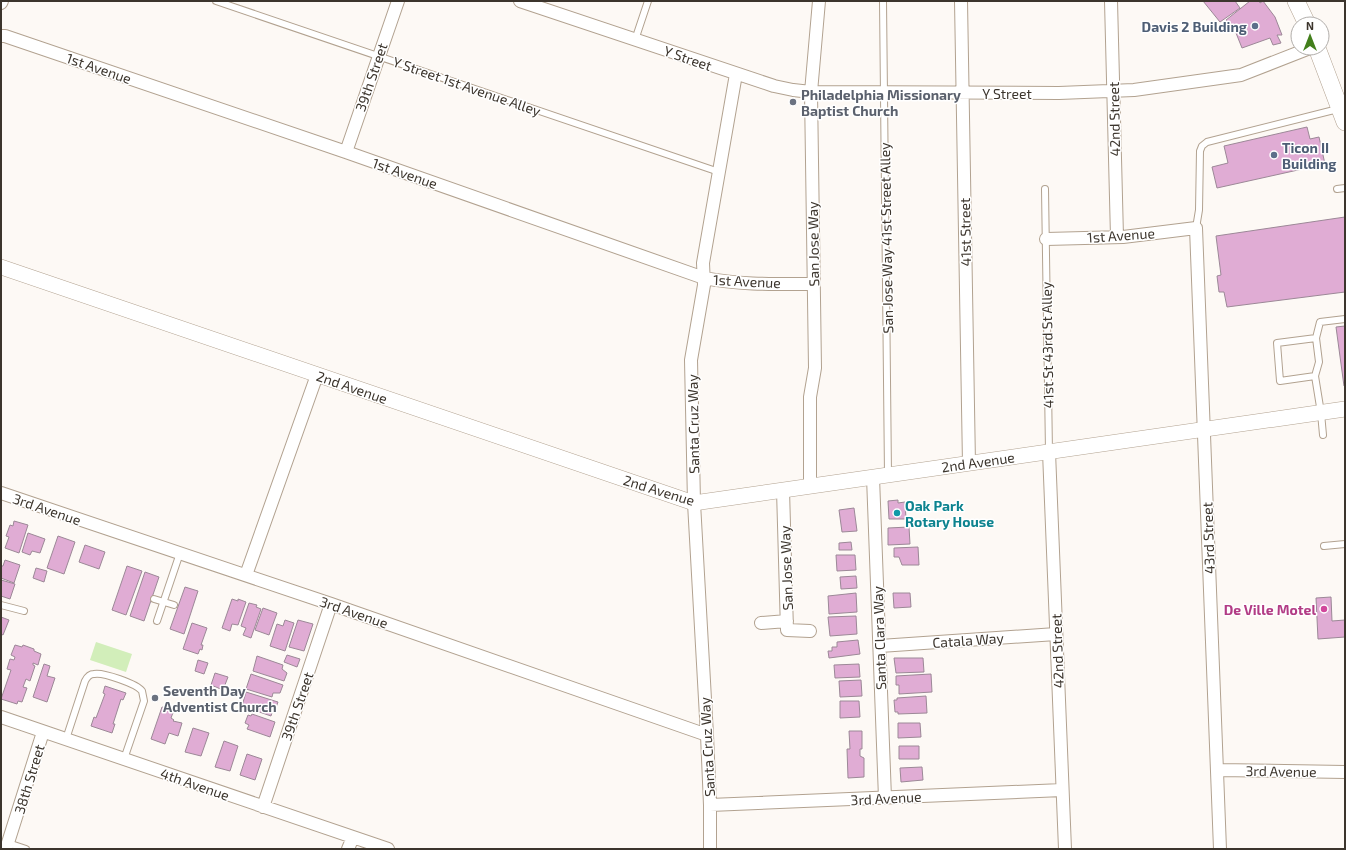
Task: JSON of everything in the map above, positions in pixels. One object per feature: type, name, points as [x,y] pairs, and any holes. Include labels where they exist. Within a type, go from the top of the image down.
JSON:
[{"type":"main road","points":[[1296,1],[1303,16]]},
{"type":"main road","points":[[1320,56],[1342,115]]},
{"type":"street","name":"39th Street","points":[[346,152],[398,1]]},
{"type":"street","name":"Y Street","points":[[520,1],[774,86],[811,92],[1134,90],[1241,74],[1290,56]]},
{"type":"street","name":"San Jose Way","points":[[810,486],[810,396],[815,368],[811,92],[819,1]]},
{"type":"street","name":"41st Street","points":[[961,1],[969,464]]},
{"type":"street","name":"42nd Street","points":[[1111,1],[1117,237]]},
{"type":"street","name":"1st Avenue","points":[[1,36],[13,38],[346,152],[704,278],[738,283],[814,284]]},
{"type":"street","name":"Santa Cruz Way","points":[[710,849],[707,735],[694,503],[691,360],[704,285],[703,263],[736,74]]},
{"type":"street","name":"1st Avenue","points":[[1046,239],[1117,237],[1196,228]]},
{"type":"street","name":"43rd Street","points":[[1196,228],[1220,849]]},
{"type":"street","name":"2nd Avenue","points":[[1,267],[694,503],[1345,410]]},
{"type":"street","points":[[246,575],[316,375]]},
{"type":"street","name":"42nd Street","points":[[1049,452],[1065,849]]},
{"type":"street","name":"Santa Clara Way","points":[[881,476],[880,646],[885,798]]},
{"type":"street","name":"San Jose Way","points":[[783,490],[787,630],[810,631]]},
{"type":"street","name":"3rd Avenue","points":[[2,497],[246,575],[707,735]]},
{"type":"street","name":"39th Street","points":[[263,807],[331,604]]},
{"type":"street","name":"San Jose Way","points":[[760,623],[787,621]]},
{"type":"street","name":"Catala Way","points":[[880,646],[1056,634]]},
{"type":"street","name":"4th Avenue","points":[[1,717],[388,849]]},
{"type":"street","name":"38th Street","points":[[7,846],[43,732]]},
{"type":"street","name":"3rd Avenue","points":[[1216,770],[1345,772]]},
{"type":"street","name":"3rd Avenue","points":[[710,806],[1062,790]]},
{"type":"street","points":[[348,849],[353,837]]},
{"type":"lane","name":"Y Street 1st Avenue Alley","points":[[216,1],[719,172]]},
{"type":"lane","points":[[636,40],[648,1]]},
{"type":"lane","name":"San Jose Way 41st Street Alley","points":[[881,476],[884,92],[883,1]]},
{"type":"lane","points":[[1196,228],[1199,210],[1200,151],[1202,146],[1207,142],[1342,115]]},
{"type":"lane","points":[[1337,189],[1345,188]]},
{"type":"lane","name":"41st St 43rd St Alley","points":[[1045,189],[1049,452]]},
{"type":"lane","points":[[1323,435],[1315,376],[1319,362],[1316,338],[1320,322],[1345,319]]},
{"type":"lane","points":[[1315,376],[1280,381],[1276,343],[1316,338]]},
{"type":"lane","points":[[1324,546],[1345,544]]},
{"type":"lane","points":[[157,621],[180,554]]},
{"type":"lane","points":[[154,599],[174,605]]},
{"type":"lane","points":[[1,604],[24,611]]},
{"type":"lane","points":[[66,739],[85,681],[89,676],[94,674],[102,674],[134,685],[142,692],[144,701],[124,760]]},
{"type":"lane","points":[[7,846],[26,849]]},
{"type":"green space","points":[[96,642],[132,654],[126,672],[90,660]]},
{"type":"building","points":[[1203,1],[1235,1],[1240,8],[1220,22]]},
{"type":"building","name":"Davis 2 Building","points":[[1250,1],[1259,1],[1260,3],[1263,1],[1275,17],[1282,35],[1277,35],[1281,43],[1273,45],[1270,38],[1242,48],[1236,33],[1226,20]]},
{"type":"building","name":"Ticon II Building","points":[[1307,127],[1310,139],[1319,137],[1325,164],[1217,188],[1212,167],[1228,163],[1224,146]]},
{"type":"building","points":[[1345,217],[1345,292],[1227,307],[1224,292],[1219,292],[1217,276],[1221,275],[1216,236]]},
{"type":"building","points":[[1345,326],[1345,386],[1344,386],[1336,327]]},
{"type":"building","name":"Oak Park Rotary House","points":[[898,500],[898,503],[905,502],[906,519],[889,519],[888,501]]},
{"type":"building","points":[[854,508],[857,531],[842,532],[839,510]]},
{"type":"building","points":[[14,521],[28,525],[19,553],[5,548],[9,537],[6,536],[10,525],[13,526]]},
{"type":"building","points":[[909,527],[910,544],[888,545],[888,528]]},
{"type":"building","points":[[28,533],[45,539],[40,553],[32,551],[30,555],[22,552]]},
{"type":"building","points":[[58,536],[75,542],[64,574],[47,568]]},
{"type":"building","points":[[851,542],[852,550],[839,550],[839,543]]},
{"type":"building","points":[[85,545],[105,552],[99,569],[79,562]]},
{"type":"building","points":[[918,547],[919,565],[902,565],[899,557],[894,557],[894,548]]},
{"type":"building","points":[[836,555],[855,555],[856,570],[837,571]]},
{"type":"building","points":[[5,560],[20,565],[14,583],[1,578],[1,566],[3,566]]},
{"type":"building","points":[[127,566],[142,571],[126,615],[112,610]]},
{"type":"building","points":[[36,568],[47,571],[44,582],[33,578]]},
{"type":"building","points":[[145,572],[159,577],[144,621],[130,616]]},
{"type":"building","points":[[856,576],[857,588],[841,589],[840,577]]},
{"type":"building","points":[[1,580],[15,584],[10,599],[1,596]]},
{"type":"building","points":[[185,587],[198,591],[184,634],[170,629]]},
{"type":"building","points":[[856,593],[857,612],[829,614],[828,596]]},
{"type":"building","points":[[893,593],[910,593],[911,607],[894,608]]},
{"type":"building","name":"De Ville Motel","points":[[1331,597],[1332,621],[1345,620],[1345,637],[1318,639],[1316,598]]},
{"type":"building","points":[[232,599],[238,601],[238,599],[246,602],[238,625],[232,624],[230,631],[222,628]]},
{"type":"building","points":[[249,603],[257,605],[256,607],[261,609],[251,638],[243,635],[246,628],[241,626]]},
{"type":"building","points":[[263,608],[277,613],[269,635],[255,630]]},
{"type":"building","points":[[856,616],[857,634],[830,636],[828,617]]},
{"type":"building","points":[[1,617],[9,620],[3,635],[1,634]]},
{"type":"building","points":[[285,620],[294,623],[285,651],[270,646],[277,624],[283,626]]},
{"type":"building","points":[[298,620],[313,624],[304,651],[289,647]]},
{"type":"building","points":[[192,623],[207,628],[201,645],[203,645],[202,650],[200,649],[198,654],[183,649]]},
{"type":"building","points":[[858,640],[860,654],[829,658],[828,651],[832,651],[832,647],[837,647],[837,642]]},
{"type":"building","points":[[15,645],[22,647],[23,645],[34,649],[34,651],[41,654],[38,665],[33,663],[35,666],[30,681],[26,679],[23,687],[27,688],[22,702],[18,701],[17,704],[1,699],[11,670],[7,669],[10,659],[14,660],[15,657],[11,655]]},
{"type":"building","points":[[287,655],[300,659],[297,667],[284,662]]},
{"type":"building","points":[[257,656],[283,665],[282,669],[287,673],[284,681],[253,671]]},
{"type":"building","points":[[894,658],[923,658],[924,672],[896,673]]},
{"type":"building","points":[[198,660],[208,663],[204,674],[195,671]]},
{"type":"building","points":[[44,664],[50,666],[47,676],[55,678],[47,702],[33,697]]},
{"type":"building","points":[[859,664],[860,677],[835,678],[834,665]]},
{"type":"building","points":[[215,673],[228,677],[223,690],[211,685]]},
{"type":"building","points":[[251,674],[283,685],[280,693],[273,693],[272,697],[246,689]]},
{"type":"building","points":[[931,674],[932,692],[899,694],[899,685],[896,685],[896,676]]},
{"type":"building","points":[[861,680],[862,696],[840,697],[839,681]]},
{"type":"building","points":[[105,686],[126,693],[123,700],[121,699],[113,724],[115,724],[112,733],[91,726],[94,717],[96,718],[105,694],[103,693]]},
{"type":"building","points":[[246,692],[278,702],[275,710],[273,709],[271,716],[242,706]]},
{"type":"building","points":[[926,696],[927,713],[898,714],[898,712],[895,712],[894,700],[897,700],[897,698]]},
{"type":"building","points":[[840,701],[859,701],[860,717],[840,718]]},
{"type":"building","points":[[162,707],[174,710],[171,718],[174,720],[173,721],[182,723],[178,736],[169,733],[165,744],[151,739]]},
{"type":"building","points":[[252,714],[275,722],[270,737],[247,729],[249,725],[245,723],[248,715],[251,716]]},
{"type":"building","points":[[898,723],[920,723],[921,737],[898,738]]},
{"type":"building","points":[[193,728],[209,733],[201,756],[185,752]]},
{"type":"building","points":[[849,731],[862,731],[862,749],[860,749],[860,756],[864,758],[864,777],[848,778],[847,749],[850,749]]},
{"type":"building","points":[[224,741],[238,746],[230,771],[215,767]]},
{"type":"building","points":[[899,746],[919,746],[919,759],[899,759]]},
{"type":"building","points":[[247,754],[262,759],[255,780],[240,775]]},
{"type":"building","points":[[922,767],[923,780],[901,782],[900,768]]},
{"type":"place","name":"Davis 2 Building","points":[[1255,26]]},
{"type":"place","name":"Philadelphia Missionary Baptist Church","points":[[793,102]]},
{"type":"place","name":"Ticon II Building","points":[[1274,155]]},
{"type":"place","name":"Oak Park Rotary House","points":[[897,513]]},
{"type":"place","name":"De Ville Motel","points":[[1324,609]]},
{"type":"place","name":"Seventh Day Adventist Church","points":[[155,698]]}]
